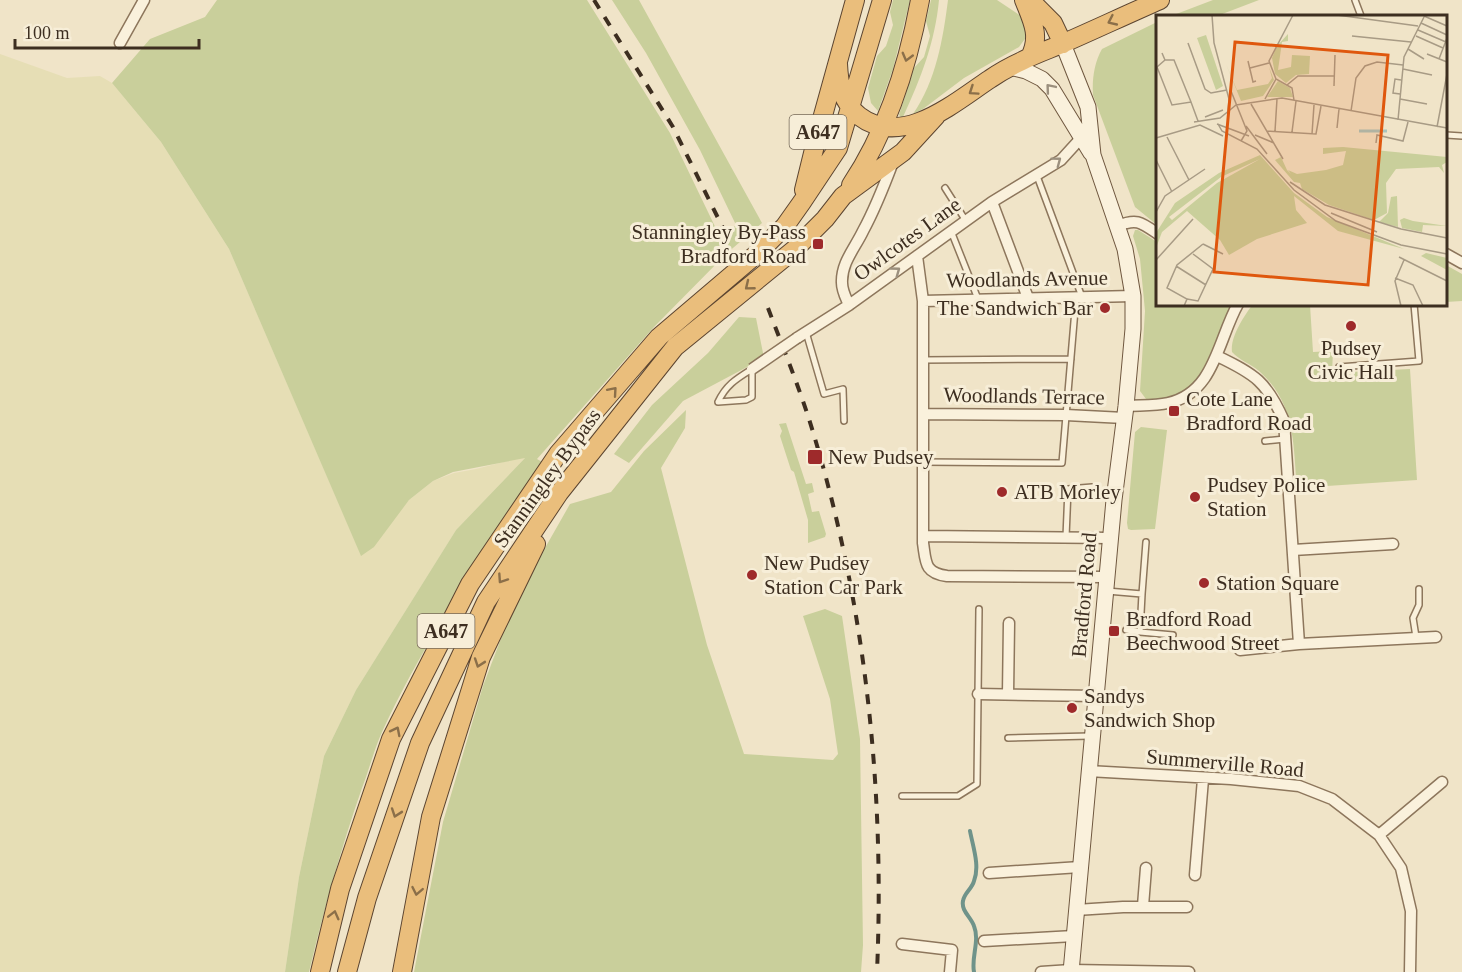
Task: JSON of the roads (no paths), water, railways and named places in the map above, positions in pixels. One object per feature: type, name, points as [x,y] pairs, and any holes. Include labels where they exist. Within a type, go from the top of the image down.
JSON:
[{"type":"highway","name":"A647","points":[[801,202],[855,0]]},
{"type":"highway","name":"Stanningley Bypass","points":[[320,972],[340,889],[392,739],[470,584],[558,454],[660,337],[759,252],[785,226],[838,148],[882,0]]},
{"type":"highway","name":"A647","points":[[843,196],[868,159],[883,127],[907,58],[920,0]]},
{"type":"highway","points":[[1024,0],[1036,33],[1034,50],[1030,57]]},
{"type":"highway","points":[[1030,0],[1053,23],[1064,44]]},
{"type":"highway","points":[[838,64],[839,85],[844,98],[864,120],[883,127],[907,125],[936,116],[1030,57],[1160,0]]},
{"type":"highway","name":"Stanningley Bypass","points":[[347,972],[366,898],[420,743],[486,602],[559,493],[675,347],[803,242],[843,196],[895,157],[936,116]]},
{"type":"highway","points":[[403,970],[431,817],[481,657],[537,541],[609,429]]},
{"type":"main road","name":"Bradford Road","points":[[1064,44],[1088,107],[1093,155],[1125,249],[1133,296],[1133,328],[1110,538],[1071,971]]},
{"type":"main road","name":"Bradford Road","points":[[1010,68],[1026,71],[1042,79],[1052,89],[1093,155]]},
{"type":"street","points":[[120,43],[144,0]]},
{"type":"street","name":"Owlcotes Lane","points":[[752,369],[849,305],[992,202],[1061,160],[1082,138]]},
{"type":"street","points":[[849,305],[842,283],[847,258],[862,234],[895,157]]},
{"type":"street","points":[[992,202],[1028,298]]},
{"type":"street","points":[[1117,226],[1135,221],[1156,233]]},
{"type":"street","points":[[1447,255],[1462,263]]},
{"type":"street","points":[[916,256],[923,301],[923,536],[926,565],[936,575],[1106,584]]},
{"type":"street","name":"Woodlands Avenue","points":[[923,301],[1133,296]]},
{"type":"street","name":"Woodlands Terrace","points":[[923,414],[1066,415],[1125,412],[1169,404],[1202,384],[1217,356],[1237,306]]},
{"type":"street","points":[[1217,356],[1261,382],[1274,399],[1284,421],[1299,644]]},
{"type":"street","points":[[923,536],[1110,538]]},
{"type":"street","points":[[1293,550],[1393,544]]},
{"type":"street","points":[[1008,694],[1009,623]]},
{"type":"street","points":[[1240,650],[1299,644],[1436,637]]},
{"type":"street","points":[[978,694],[1095,696]]},
{"type":"street","name":"Summerville Road","points":[[1088,771],[1231,779],[1299,786],[1332,799],[1379,835],[1401,868],[1411,910],[1410,972]]},
{"type":"street","points":[[1195,875],[1203,779]]},
{"type":"street","points":[[1379,835],[1442,782]]},
{"type":"street","points":[[989,873],[1080,867]]},
{"type":"street","points":[[1143,906],[1146,868]]},
{"type":"street","points":[[1076,910],[1143,906],[1187,907]]},
{"type":"street","points":[[984,941],[1074,936]]},
{"type":"street","points":[[902,944],[952,950],[950,972]]},
{"type":"street","points":[[1041,972],[1189,972]]},
{"type":"lane","points":[[1355,0],[1361,15]]},
{"type":"lane","points":[[1447,135],[1462,136]]},
{"type":"lane","points":[[923,462],[1062,463],[1079,297],[1037,176]]},
{"type":"lane","points":[[945,188],[966,221]]},
{"type":"lane","points":[[951,231],[978,299]]},
{"type":"lane","points":[[1339,367],[1419,361],[1414,306]]},
{"type":"lane","points":[[801,335],[824,394],[843,389],[844,421]]},
{"type":"lane","points":[[923,360],[1071,359]]},
{"type":"lane","points":[[752,369],[752,397],[746,400],[718,402],[733,381],[752,369]]},
{"type":"lane","points":[[1265,441],[1285,439]]},
{"type":"lane","points":[[1066,537],[1068,489],[1092,487]]},
{"type":"lane","points":[[1140,632],[1146,542]]},
{"type":"lane","points":[[1106,584],[1142,594]]},
{"type":"lane","points":[[1416,638],[1413,618],[1419,606],[1419,589]]},
{"type":"lane","points":[[902,796],[958,796],[977,784],[979,609]]},
{"type":"lane","points":[[1126,630],[1173,635]]},
{"type":"lane","points":[[1008,738],[1092,736]]},
{"type":"waterway","points":[[970,831],[976,875],[963,905],[976,932],[974,972]]},
{"type":"railway","points":[[594,0],[673,127],[725,232]]},
{"type":"railway","points":[[768,308],[809,419],[828,486],[857,623],[874,762],[878,832],[877,972]]},
{"type":"place","name":"Stanningley By-Pass Bradford Road","points":[[818,244]]},
{"type":"place","name":"The Sandwich Bar","points":[[1105,308]]},
{"type":"place","name":"Pudsey Civic Hall","points":[[1351,326]]},
{"type":"place","name":"Cote Lane Bradford Road","points":[[1174,411]]},
{"type":"place","name":"New Pudsey","points":[[815,457]]},
{"type":"place","name":"ATB Morley","points":[[1002,492]]},
{"type":"place","name":"Pudsey Police Station","points":[[1195,497]]},
{"type":"place","name":"New Pudsey Station Car Park","points":[[752,575]]},
{"type":"place","name":"Station Square","points":[[1204,583]]},
{"type":"place","name":"Bradford Road Beechwood Street","points":[[1114,631]]},
{"type":"place","name":"Sandys Sandwich Shop","points":[[1072,708]]}]
